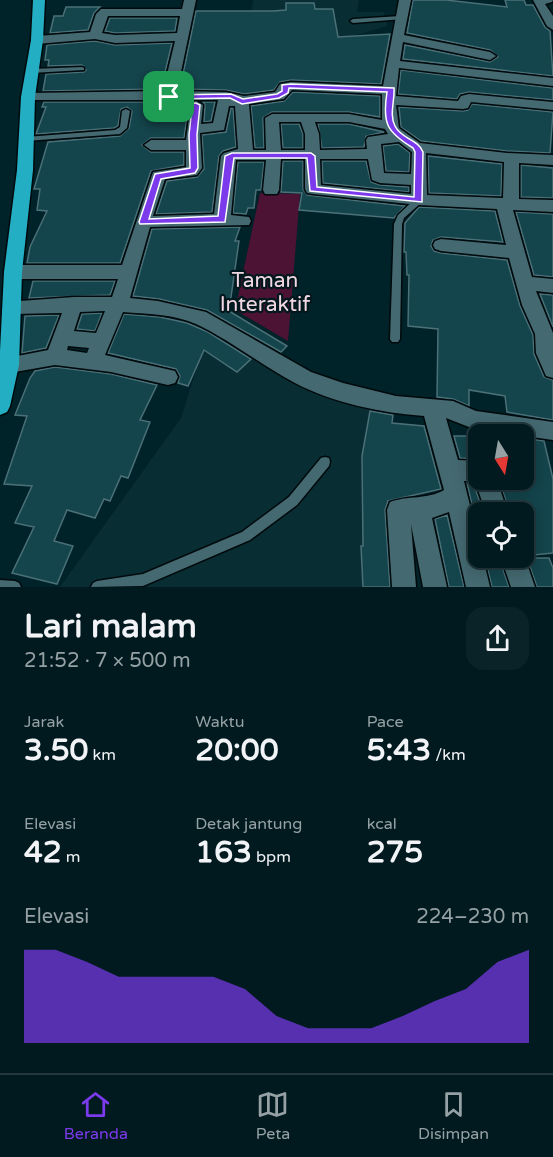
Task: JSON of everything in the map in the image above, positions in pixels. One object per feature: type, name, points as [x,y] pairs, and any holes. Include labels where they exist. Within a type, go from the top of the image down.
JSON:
[{"type":"highway","points":[[0,406],[9,366],[13,272],[25,170],[28,97],[38,40],[35,1]]},
{"type":"street","points":[[395,131],[390,95],[405,0]]},
{"type":"street","points":[[548,0],[538,1],[552,23]]},
{"type":"street","points":[[95,35],[102,13],[188,6],[168,103]]},
{"type":"street","points":[[38,40],[95,35],[115,39],[181,37]]},
{"type":"street","points":[[398,37],[490,56]]},
{"type":"street","points":[[394,64],[553,82]]},
{"type":"street","points":[[28,97],[80,94],[196,105],[279,96],[285,92],[285,87],[291,86],[390,95],[463,105],[469,98],[553,106]]},
{"type":"street","points":[[168,103],[231,96],[242,101]]},
{"type":"street","points":[[242,101],[246,151],[242,155]]},
{"type":"street","points":[[151,145],[193,137],[219,127],[223,103]]},
{"type":"street","points":[[93,362],[122,296],[158,176],[192,171],[196,105]]},
{"type":"street","points":[[271,190],[274,177],[272,118],[349,118],[395,131],[417,147],[512,158],[553,160]]},
{"type":"street","points":[[307,118],[312,134],[313,189],[419,200],[553,206]]},
{"type":"street","points":[[395,131],[373,140],[377,176],[420,180]]},
{"type":"street","points":[[417,147],[419,200]]},
{"type":"street","points":[[222,219],[230,156],[375,154]]},
{"type":"street","points":[[512,158],[507,203],[515,252],[531,305],[544,334],[546,353],[553,369]]},
{"type":"street","points":[[143,222],[222,219],[243,221]]},
{"type":"street","points":[[441,245],[515,252]]},
{"type":"street","points":[[13,272],[129,272]]},
{"type":"street","points":[[524,283],[553,286]]},
{"type":"street","points":[[55,357],[74,304]]},
{"type":"street","points":[[12,307],[117,304],[158,308],[199,317],[304,378],[343,392],[396,405],[453,410],[474,420],[552,435]]},
{"type":"street","points":[[63,338],[101,341]]},
{"type":"street","points":[[9,366],[55,357],[168,377]]},
{"type":"street","points":[[432,407],[457,495],[478,587]]},
{"type":"street","points":[[450,470],[468,471]]},
{"type":"street","points":[[404,587],[398,510],[438,506],[457,495]]},
{"type":"street","points":[[419,509],[435,587]]},
{"type":"street","points":[[516,568],[523,587]]},
{"type":"lane","points":[[353,21],[401,18]]},
{"type":"lane","points":[[32,71],[82,69]]},
{"type":"lane","points":[[26,139],[117,132],[123,128],[126,111]]},
{"type":"lane","points":[[395,339],[398,224],[401,217],[419,200]]},
{"type":"lane","points":[[97,587],[143,580],[246,536],[292,501],[325,462]]},
{"type":"lane","points":[[0,586],[15,587]]},
{"type":"shaded area","points":[[253,0],[359,0],[357,12],[384,12],[387,26],[330,43],[251,13]]},
{"type":"shaded area","points":[[202,352],[272,359],[373,404],[377,587],[60,587],[181,418]]},
{"type":"green space","name":"Taman Interaktif","points":[[260,193],[300,194],[288,341],[235,310]]},
{"type":"building","points":[[413,0],[446,0],[507,7],[505,0],[524,0],[526,5],[533,5],[545,27],[550,31],[553,76],[403,59],[405,45],[490,62],[498,57],[490,50],[407,33]]},
{"type":"building","points":[[286,3],[314,3],[315,9],[333,9],[338,37],[390,34],[381,84],[291,80],[280,82],[274,90],[244,94],[226,90],[180,89],[196,11],[286,10]]},
{"type":"building","points":[[66,7],[100,7],[94,13],[88,30],[50,33],[54,16],[63,16]]},
{"type":"building","points":[[110,18],[177,18],[175,31],[115,33],[105,31]]},
{"type":"building","points":[[95,41],[115,45],[172,43],[161,89],[43,91],[46,74],[86,70],[82,65],[48,66],[49,60],[45,60],[47,45]]},
{"type":"building","points":[[401,70],[553,88],[553,100],[469,92],[460,94],[457,99],[398,94]]},
{"type":"building","points":[[293,92],[380,96],[380,117],[349,112],[272,112],[263,118],[264,148],[255,148],[251,106],[284,101]]},
{"type":"building","points":[[44,102],[159,102],[159,108],[167,112],[174,110],[177,102],[189,102],[184,138],[151,138],[142,145],[151,152],[184,152],[184,165],[151,171],[120,263],[27,263],[30,247],[47,211],[37,210],[40,189],[34,189],[48,142],[120,136],[129,128],[132,111],[127,107],[121,109],[118,126],[114,128],[36,134],[46,107],[42,107]]},
{"type":"building","points":[[203,102],[215,102],[211,121],[204,122],[205,105]]},
{"type":"building","points":[[472,104],[553,112],[550,153],[507,151],[421,141],[401,127],[399,107],[463,111],[468,110]]},
{"type":"building","points":[[231,108],[233,108],[236,147],[223,151],[219,156],[212,212],[156,214],[167,181],[197,177],[204,169],[202,135],[226,132]]},
{"type":"building","points":[[281,124],[299,124],[303,134],[303,148],[283,148]]},
{"type":"building","points":[[318,124],[349,124],[384,132],[366,136],[364,147],[322,148]]},
{"type":"building","points":[[398,144],[410,153],[409,172],[386,171],[383,146]]},
{"type":"building","points":[[428,156],[502,164],[501,196],[429,193]]},
{"type":"building","points":[[283,161],[303,161],[303,189],[307,195],[405,206],[394,218],[299,210],[302,193],[281,192]]},
{"type":"building","points":[[322,161],[366,161],[371,182],[380,185],[409,187],[409,192],[323,183]]},
{"type":"building","points":[[238,162],[264,162],[261,190],[256,190],[254,208],[248,208],[246,214],[233,213]]},
{"type":"building","points":[[521,165],[553,168],[553,198],[521,197]]},
{"type":"building","points":[[419,207],[495,211],[503,242],[441,237],[433,240],[431,246],[434,251],[441,253],[507,260],[520,306],[533,335],[534,354],[544,377],[553,380],[553,420],[507,412],[505,396],[469,390],[469,406],[453,399],[437,397],[438,329],[408,326],[409,275],[407,275],[406,252],[404,252],[405,223]]},
{"type":"building","points":[[516,212],[553,214],[553,277],[534,275]]},
{"type":"building","points":[[240,227],[235,241],[239,241],[229,311],[287,346],[281,352],[207,310],[159,299],[133,296],[152,229]]},
{"type":"building","points":[[33,281],[115,281],[110,295],[29,298]]},
{"type":"building","points":[[540,294],[553,295],[553,327]]},
{"type":"building","points":[[102,313],[95,331],[77,329],[82,314]]},
{"type":"building","points":[[124,314],[160,317],[187,323],[208,332],[251,359],[237,372],[204,350],[188,386],[178,383],[180,376],[176,369],[108,353]]},
{"type":"building","points":[[59,315],[46,348],[22,353],[25,316]]},
{"type":"building","points":[[55,367],[111,374],[157,385],[140,420],[150,422],[128,478],[121,476],[110,501],[104,499],[95,518],[67,510],[54,541],[73,546],[57,584],[12,573],[34,527],[15,523],[32,486],[4,484],[27,416],[15,415],[30,378],[35,371]]},
{"type":"building","points":[[370,411],[393,415],[392,423],[424,426],[441,489],[388,501],[385,510],[390,587],[363,587],[362,456]]},
{"type":"building","points":[[454,436],[468,436],[468,458],[460,458]]},
{"type":"building","points":[[534,440],[544,441],[553,479],[553,553],[534,555],[534,502],[506,502],[502,490],[534,490]]},
{"type":"building","points":[[469,490],[476,490],[480,502],[471,502]]},
{"type":"building","points":[[447,515],[464,587],[449,587],[435,519]]},
{"type":"building","points":[[534,558],[549,558],[553,568],[553,587],[537,587],[530,568],[534,568]]},
{"type":"building","points":[[487,568],[502,568],[509,587],[492,587]]},
{"type":"route","points":[[291,86],[391,90],[388,105],[390,126],[397,135],[417,147],[419,152],[419,200],[313,189],[311,187],[311,156],[230,155],[222,219],[143,222],[158,176],[192,171],[194,168],[193,135],[196,105],[167,108],[169,97],[231,96],[242,101],[279,96],[284,94],[285,87],[291,86]]}]
